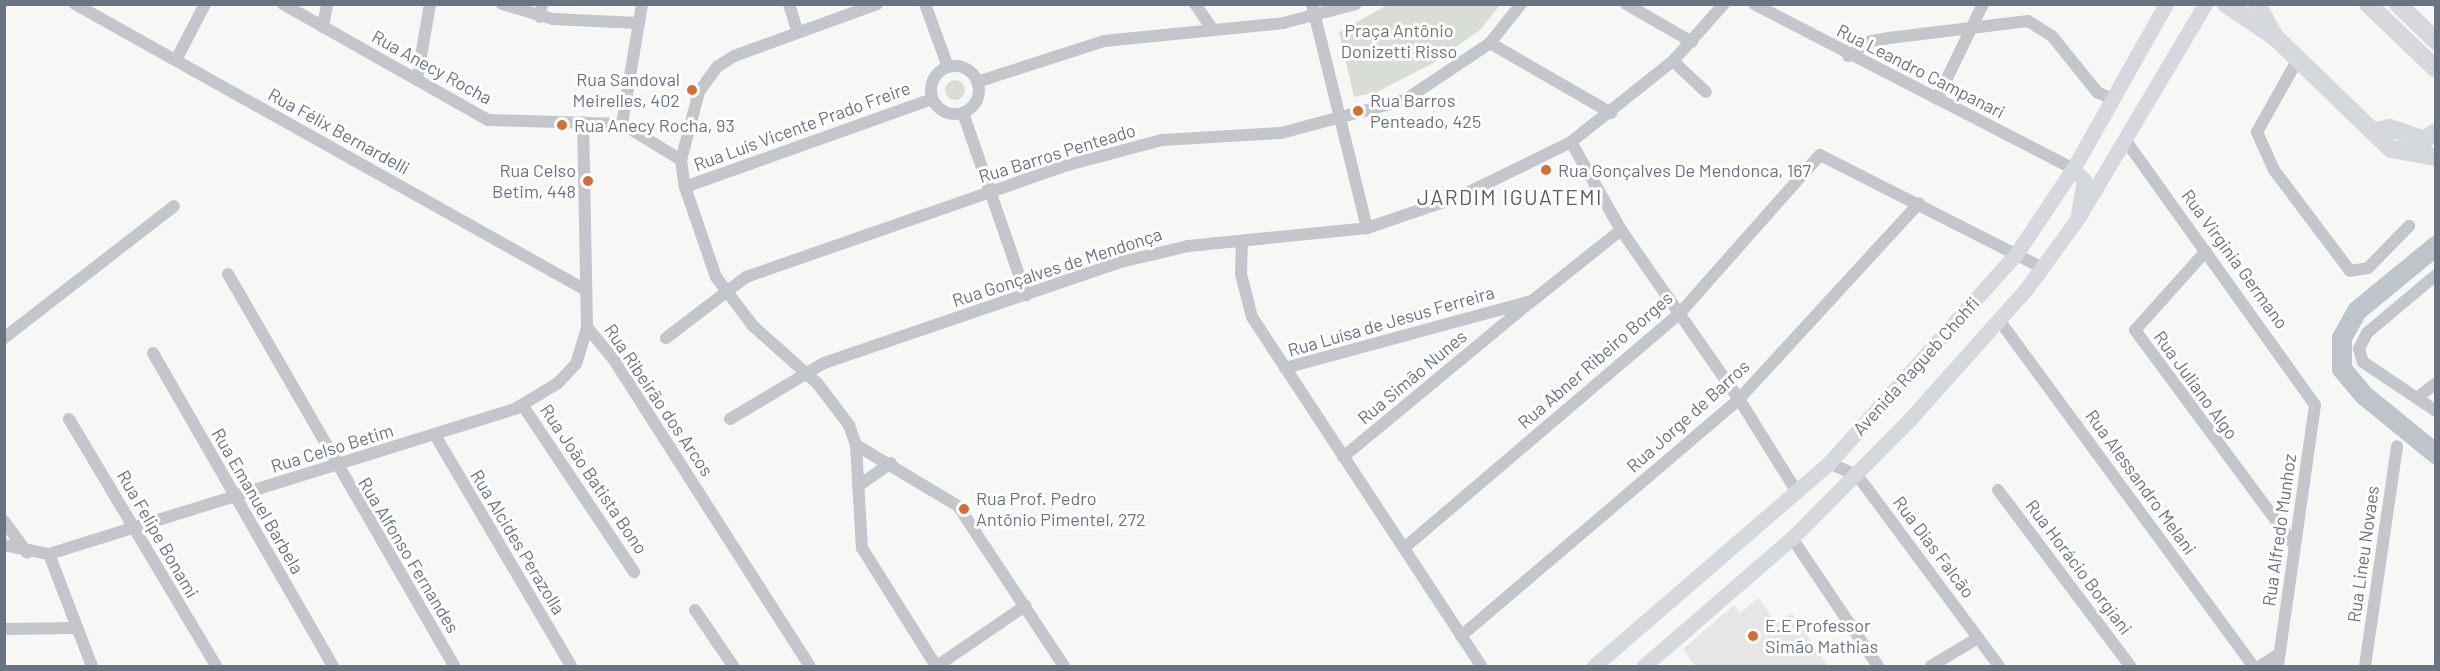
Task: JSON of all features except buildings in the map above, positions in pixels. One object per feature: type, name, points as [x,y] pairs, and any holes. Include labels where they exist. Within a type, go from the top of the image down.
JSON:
[{"type":"highway","points":[[2226,4],[2275,37],[2376,131],[2391,149],[2436,157]]},
{"type":"highway","points":[[2257,4],[2275,37]]},
{"type":"highway","points":[[2368,4],[2436,69]]},
{"type":"highway","points":[[2398,4],[2436,41]]},
{"type":"highway","points":[[2416,51],[2436,84]]},
{"type":"highway","points":[[2376,131],[2390,128],[2424,140],[2436,132]]},
{"type":"main road","name":"Avenida Ragueb Chohfi","points":[[1594,666],[1829,464],[2016,254],[2073,169],[2166,4]]},
{"type":"main road","name":"Avenida Ragueb Chohfi","points":[[1644,666],[1792,538],[1856,475],[1999,320],[2043,268],[2078,218],[2126,141],[2205,4]]},
{"type":"main road","points":[[2073,169],[2084,180],[2078,218]]},
{"type":"street","name":"Rua Félix Bernardelli","points":[[75,4],[584,289]]},
{"type":"street","points":[[177,60],[205,4]]},
{"type":"street","name":"Rua Anecy Rocha","points":[[283,4],[488,120],[622,124],[681,160]]},
{"type":"street","points":[[323,27],[327,4]]},
{"type":"street","points":[[417,80],[430,4]]},
{"type":"street","points":[[502,4],[638,23]]},
{"type":"street","points":[[622,124],[642,4]]},
{"type":"street","points":[[789,4],[798,33]]},
{"type":"street","points":[[877,4],[798,33],[717,67],[699,92],[681,160],[685,187],[710,266],[725,291],[753,326],[806,372],[840,408],[856,445],[859,530],[868,563],[937,666],[1025,606]]},
{"type":"street","points":[[925,4],[948,67]]},
{"type":"street","points":[[1195,4],[1211,27]]},
{"type":"street","points":[[1312,4],[1367,228]]},
{"type":"street","points":[[977,82],[1104,40],[1211,27],[1315,18],[1356,4]]},
{"type":"street","name":"Rua Barros Penteado","points":[[666,338],[710,309],[725,291],[746,277],[992,192],[1162,140],[1281,133],[1340,121],[1405,100],[1490,43],[1521,4]]},
{"type":"street","points":[[1626,4],[1692,42]]},
{"type":"street","name":"Rua Gonçalves de Mendonça","points":[[730,419],[806,372],[1161,250],[1367,228],[1461,196],[1571,142],[1611,113],[1673,61],[1724,4]]},
{"type":"street","name":"Rua Leandro Campanari","points":[[1754,4],[1848,56],[2073,169]]},
{"type":"street","points":[[1937,99],[1983,4]]},
{"type":"street","points":[[1848,56],[1871,41],[1972,27],[2034,22],[2052,36],[2097,92],[2112,99]]},
{"type":"street","points":[[1490,43],[1611,113]]},
{"type":"street","points":[[2298,59],[2257,132],[2274,170],[2350,271],[2368,268],[2409,226]]},
{"type":"street","points":[[1673,61],[1706,92]]},
{"type":"street","points":[[948,67],[966,69],[977,82],[976,101],[963,113],[944,112],[932,99],[932,82],[948,67]]},
{"type":"street","name":"Rua Luís Vicente Prado Freire","points":[[685,187],[932,99]]},
{"type":"street","points":[[963,113],[1026,295]]},
{"type":"street","name":"Rua Ribeirão dos Arcos","points":[[583,122],[584,289],[587,327],[614,360],[810,666]]},
{"type":"street","name":"Rua Virginia Germano","points":[[2126,141],[2314,400]]},
{"type":"street","points":[[1571,142],[1621,230],[1739,399],[1797,492]]},
{"type":"street","name":"Rua Abner Ribeiro Borges","points":[[1404,548],[1680,313],[1820,155],[1919,202],[2043,268]]},
{"type":"street","name":"Rua Jorge de Barros","points":[[1461,636],[1739,399],[1919,202]]},
{"type":"street","points":[[4,339],[174,206]]},
{"type":"street","name":"Rua Luísa de Jesus Ferreira","points":[[1481,666],[1285,368],[1532,301],[1621,230]]},
{"type":"street","points":[[1242,243],[1247,304],[1285,368]]},
{"type":"street","name":"Rua Juliano Algo","points":[[2206,251],[2135,330],[2294,545]]},
{"type":"street","name":"Rua Alfonso Fernandes","points":[[228,274],[335,465],[454,666]]},
{"type":"street","points":[[2436,275],[2367,333],[2359,349],[2363,362],[2436,411]]},
{"type":"street","name":"Rua Simão Nunes","points":[[1343,457],[1532,301]]},
{"type":"street","name":"Rua Alessandro Melani","points":[[1999,320],[2253,666]]},
{"type":"street","name":"Rua Celso Betim","points":[[4,545],[27,553],[49,554],[524,406],[569,373],[582,352],[587,327]]},
{"type":"street","name":"Rua Emanuel Barbela","points":[[153,353],[234,498],[333,666]]},
{"type":"street","points":[[2417,398],[2436,383]]},
{"type":"street","name":"Rua Alfredo Munhoz","points":[[2278,660],[2314,400]]},
{"type":"street","name":"Rua João Batista Bono","points":[[524,406],[634,572]]},
{"type":"street","name":"Rua Felipe Bonami","points":[[69,419],[216,666]]},
{"type":"street","name":"Rua Alcides Perazolla","points":[[435,435],[571,666]]},
{"type":"street","points":[[856,445],[891,463],[958,506],[1064,666]]},
{"type":"street","name":"Rua Lineu Novaes","points":[[2365,666],[2397,446]]},
{"type":"street","points":[[858,486],[891,463]]},
{"type":"street","points":[[1829,464],[1856,475]]},
{"type":"street","name":"Rua Dias Falcão","points":[[1856,475],[1999,666]]},
{"type":"street","name":"Rua Horácio Borgiani","points":[[1998,490],[2130,666]]},
{"type":"street","points":[[4,521],[27,553]]},
{"type":"street","points":[[1792,538],[1878,666]]},
{"type":"street","points":[[49,554],[74,628],[92,666]]},
{"type":"street","points":[[695,610],[733,666]]},
{"type":"street","points":[[4,629],[74,628]]},
{"type":"street","points":[[1931,666],[1978,638]]},
{"type":"street","points":[[2260,666],[2278,660]]},
{"type":"shaded area","name":"E.E Professor Simão Mathias","points":[[1759,598],[1776,623],[1792,613],[1828,666],[1695,666],[1683,649],[1734,605],[1740,613]]},
{"type":"green space","name":"Praça Antônio Donizetti Risso","points":[[1387,5],[1500,5],[1480,30],[1435,62],[1377,92],[1354,97],[1339,32]]},
{"type":"green space","points":[[955,80],[962,83],[965,90],[962,97],[955,100],[948,97],[945,90],[948,83]]},
{"type":"waterway","points":[[2436,246],[2357,311],[2342,338],[2342,369],[2365,396],[2436,454]]},
{"type":"place","name":"Rua Sandoval Meirelles, 402","points":[[692,90]]},
{"type":"place","name":"Rua Barros Penteado, 425","points":[[1358,111]]},
{"type":"place","name":"Rua Anecy Rocha, 93","points":[[562,125]]},
{"type":"place","name":"Rua Gonçalves De Mendonca, 167","points":[[1546,170]]},
{"type":"place","name":"Rua Celso Betim, 448","points":[[588,181]]},
{"type":"place","name":"Rua Prof. Pedro Antônio Pimentel, 272","points":[[964,509]]},
{"type":"place","name":"E.E Professor Simão Mathias","points":[[1753,636]]},
{"type":"district","name":"JARDIM IGUATEMI","points":[[1510,197]]}]
